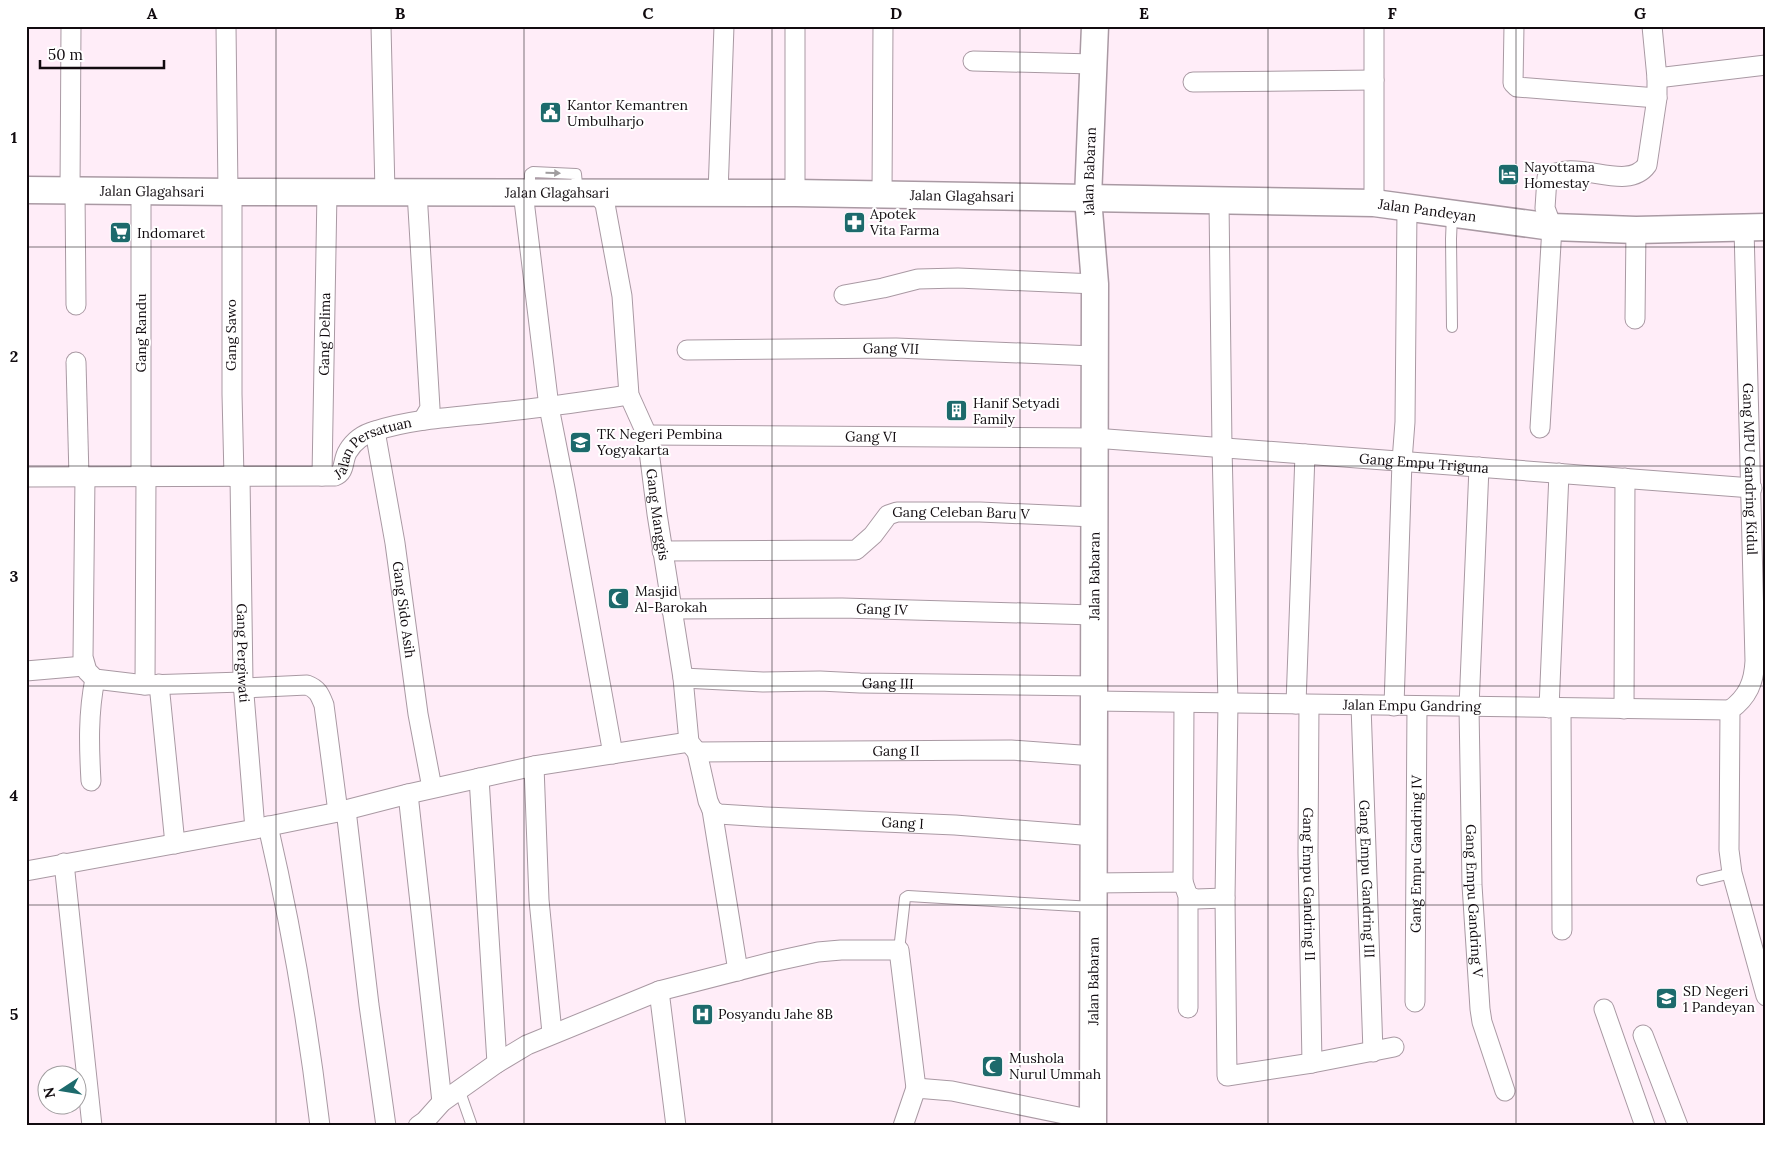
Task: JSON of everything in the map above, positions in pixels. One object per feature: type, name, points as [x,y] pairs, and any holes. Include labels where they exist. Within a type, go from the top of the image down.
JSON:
[{"type":"street","points":[[71,26],[76,305]]},
{"type":"street","name":"Gang Sawo","points":[[226,26],[232,394],[237,477]]},
{"type":"street","points":[[381,26],[386,192]]},
{"type":"street","points":[[718,192],[724,26]]},
{"type":"street","points":[[795,26],[795,192]]},
{"type":"street","points":[[882,194],[883,26]]},
{"type":"street","name":"Jalan Babaran","points":[[1094,1123],[1095,284],[1088,198],[1095,26]]},
{"type":"street","points":[[1374,26],[1374,204]]},
{"type":"street","points":[[1514,26],[1513,83],[1517,87],[1657,98]]},
{"type":"street","points":[[1540,428],[1552,226],[1545,208],[1547,178],[1555,172],[1570,170],[1621,177],[1643,170],[1649,160],[1657,98],[1652,26]]},
{"type":"street","points":[[973,61],[1093,64]]},
{"type":"street","points":[[1657,78],[1766,66]]},
{"type":"street","points":[[1193,82],[1374,80]]},
{"type":"street","name":"Jalan Glagahsari","points":[[26,190],[795,192],[1088,198]]},
{"type":"street","name":"Gang Randu","points":[[141,191],[144,476],[152,684],[175,844]]},
{"type":"street","name":"Gang Delima","points":[[322,476],[326,192]]},
{"type":"street","points":[[417,192],[430,408],[423,420]]},
{"type":"street","points":[[523,192],[548,407],[565,488],[613,754]]},
{"type":"street","name":"Gang Manggis","points":[[583,192],[605,204],[622,296],[629,395],[647,435],[662,551],[693,747],[712,810],[738,971]]},
{"type":"street","name":"Jalan Pandeyan","points":[[1088,198],[1374,204],[1552,226],[1636,230],[1755,227]]},
{"type":"street","points":[[1219,201],[1228,703],[1225,898],[1227,1076],[1312,1063],[1394,1047]]},
{"type":"street","points":[[1394,706],[1405,422],[1407,209]]},
{"type":"street","name":"Gang MPU Gandring Kidul","points":[[1730,710],[1746,695],[1755,669],[1759,523],[1752,488],[1755,227]]},
{"type":"street","points":[[1635,319],[1636,230]]},
{"type":"street","points":[[844,295],[918,280],[958,278],[1095,284]]},
{"type":"street","name":"Gang VII","points":[[688,350],[896,348],[1094,356]]},
{"type":"street","points":[[76,362],[82,477],[83,657],[90,672],[92,694],[89,726],[91,781]]},
{"type":"street","name":"Jalan Persatuan","points":[[26,477],[335,476],[340,474],[343,469],[344,459],[353,444],[361,437],[375,431],[423,420],[548,407],[629,395]]},
{"type":"street","name":"Gang Sido Asih","points":[[375,431],[395,543],[418,714],[432,788]]},
{"type":"street","name":"Gang VI","points":[[647,435],[1094,438]]},
{"type":"street","name":"Gang Empu Triguna","points":[[1094,438],[1752,488]]},
{"type":"street","name":"Gang Empu Gandring II","points":[[1305,454],[1302,704],[1308,853],[1312,1063]]},
{"type":"street","name":"Gang Empu Gandring V","points":[[1478,467],[1470,707],[1472,885],[1482,1022],[1505,1091]]},
{"type":"street","points":[[1559,473],[1555,708],[1562,930]]},
{"type":"street","name":"Gang Pergiwati","points":[[237,477],[243,685],[262,827],[284,896],[310,1046],[320,1126]]},
{"type":"street","points":[[1624,709],[1625,478]]},
{"type":"street","name":"Gang Celeban Baru V","points":[[662,551],[856,550],[873,535],[888,515],[897,512],[980,512],[1094,517]]},
{"type":"street","name":"Gang IV","points":[[671,609],[842,608],[1094,616]]},
{"type":"street","points":[[26,671],[90,672],[152,684],[307,684],[320,693],[324,705],[342,811],[386,1126]]},
{"type":"street","name":"Gang III","points":[[683,678],[763,682],[820,681],[1094,694]]},
{"type":"street","name":"Jalan Empu Gandring","points":[[1094,694],[1184,703],[1730,710]]},
{"type":"street","points":[[1184,703],[1188,1008]]},
{"type":"street","name":"Gang Empu Gandring III","points":[[1361,705],[1373,1052]]},
{"type":"street","name":"Gang Empu Gandring IV","points":[[1415,1002],[1416,706]]},
{"type":"street","points":[[1730,710],[1729,850],[1732,873],[1766,996]]},
{"type":"street","name":"Gang II","points":[[26,871],[342,811],[432,788],[534,766],[613,754],[693,747],[1011,750],[1094,756]]},
{"type":"street","points":[[534,766],[539,900],[552,1033]]},
{"type":"street","points":[[479,778],[497,1062]]},
{"type":"street","points":[[408,794],[442,1102]]},
{"type":"street","name":"Gang I","points":[[712,810],[720,814],[955,825],[1094,836]]},
{"type":"street","points":[[64,863],[92,1126]]},
{"type":"street","points":[[1094,895],[1186,889],[1196,899],[1225,898]]},
{"type":"street","points":[[423,1124],[442,1102],[497,1062],[527,1044],[659,991],[818,952],[899,950],[916,1088],[903,1126]]},
{"type":"street","points":[[659,991],[676,1126]]},
{"type":"street","points":[[1604,1009],[1645,1126]]},
{"type":"street","points":[[1643,1035],[1678,1126]]},
{"type":"street","points":[[916,1088],[952,1091],[1094,1123]]},
{"type":"lane","points":[[1452,215],[1450,239],[1452,327]]},
{"type":"lane","points":[[1702,880],[1732,873]]},
{"type":"lane","points":[[899,950],[906,898],[908,896],[1094,895]]},
{"type":"lane","points":[[459,1089],[472,1126]]},
{"type":"place","name":"Kantor Kemantren Umbulharjo","points":[[551,113]]},
{"type":"place","name":"Nayottama Homestay","points":[[1508,175]]},
{"type":"place","name":"Apotek Vita Farma","points":[[854,222]]},
{"type":"place","name":"Indomaret","points":[[121,233]]},
{"type":"place","name":"Hanif Setyadi Family","points":[[957,411]]},
{"type":"place","name":"TK Negeri Pembina Yogyakarta","points":[[581,442]]},
{"type":"place","name":"Masjid Al-Barokah","points":[[619,599]]},
{"type":"place","name":"SD Negeri 1 Pandeyan","points":[[1667,999]]},
{"type":"place","name":"Posyandu Jahe 8B","points":[[702,1014]]},
{"type":"place","name":"Mushola Nurul Ummah","points":[[993,1066]]}]
